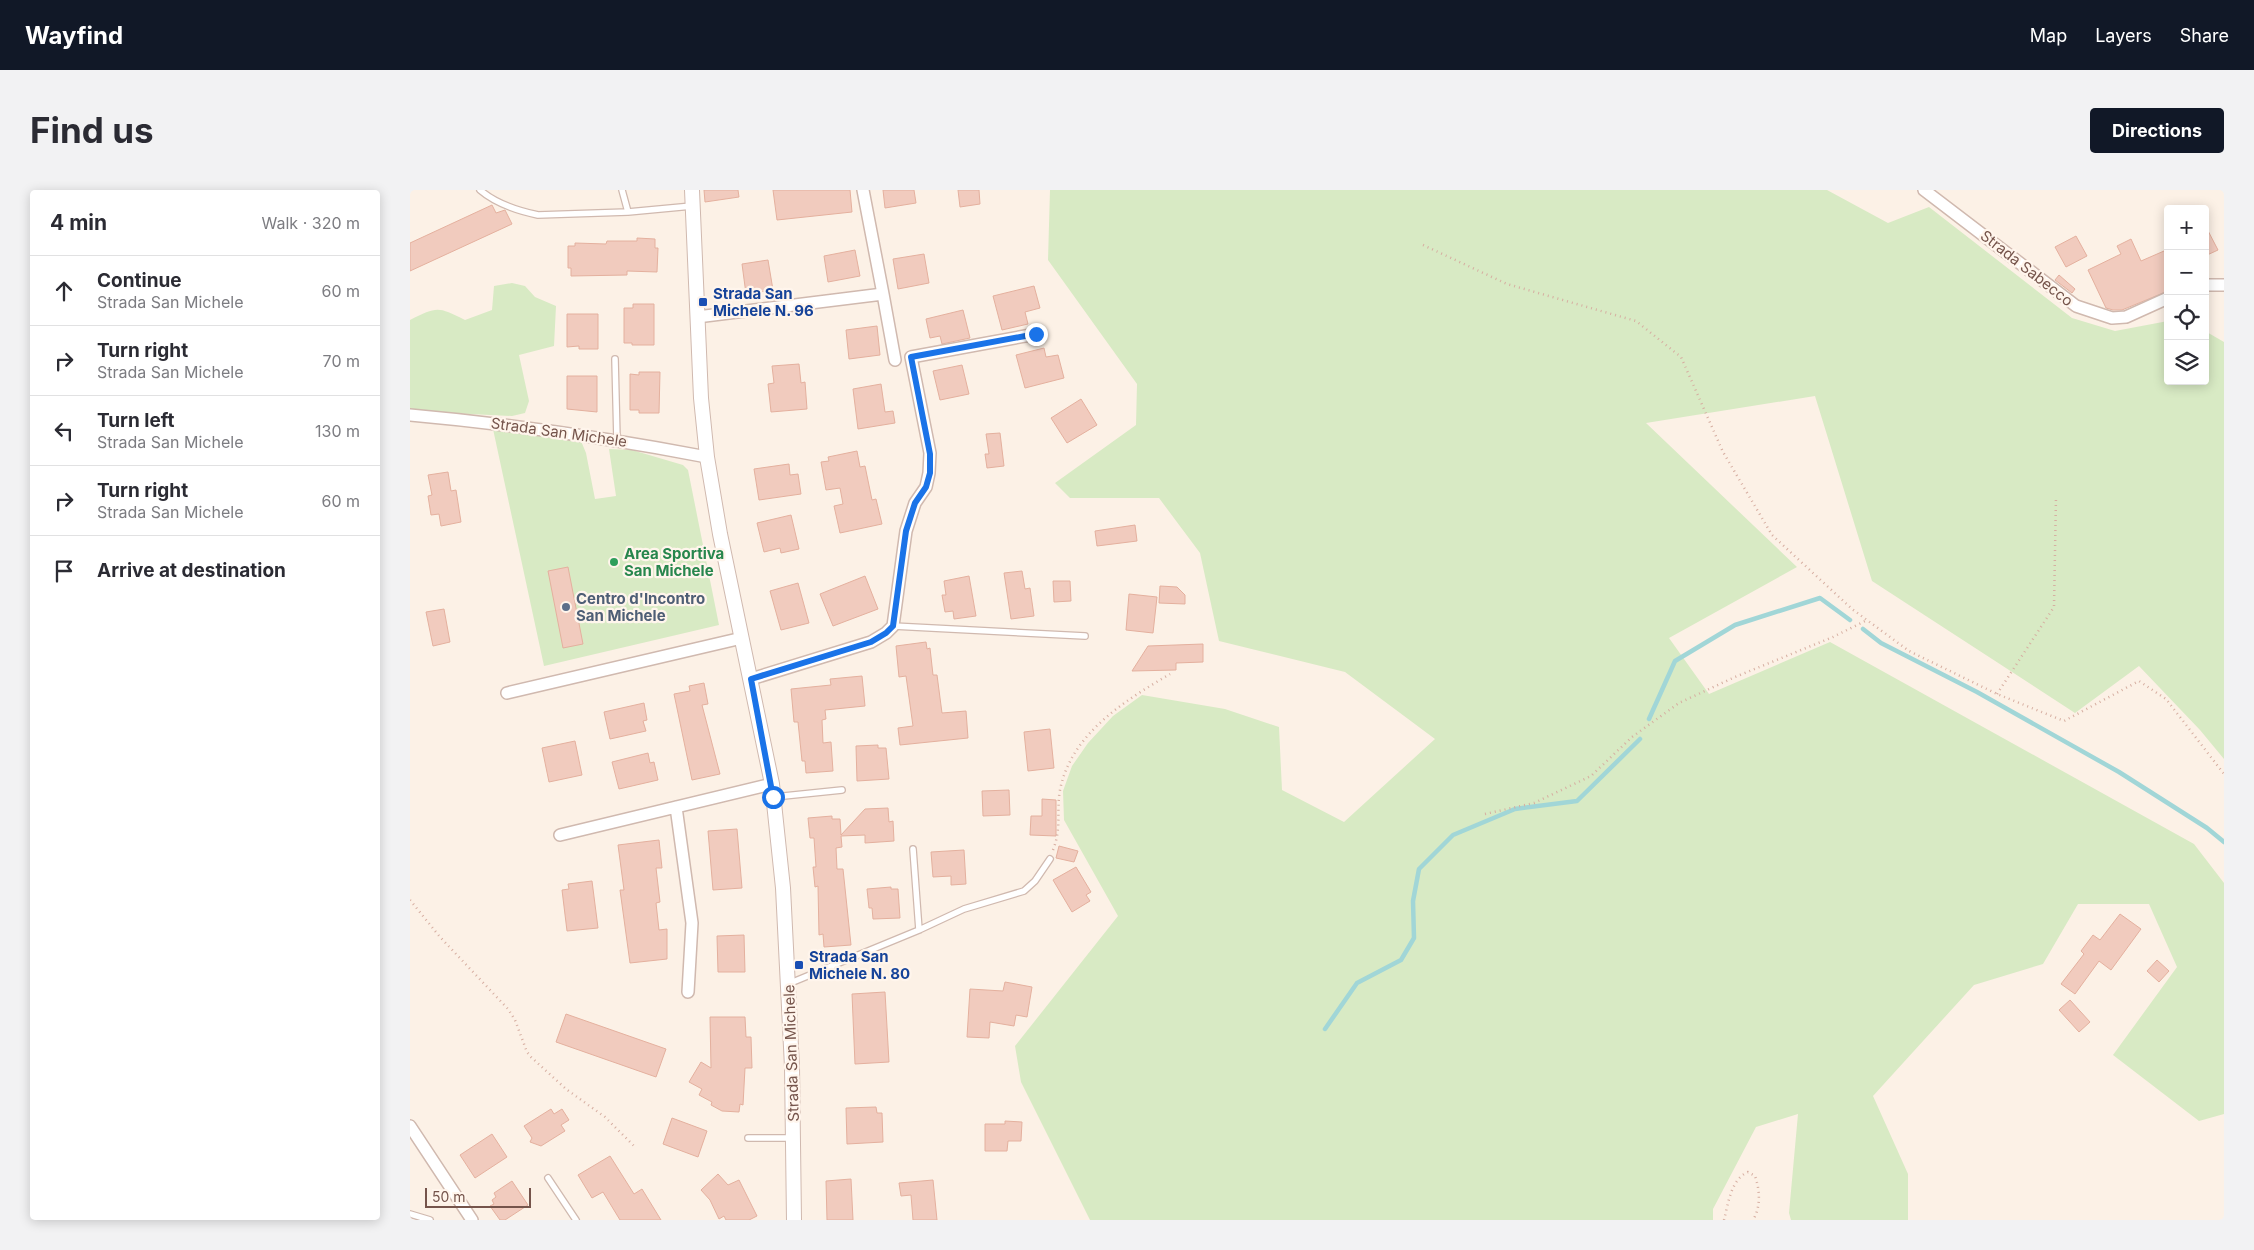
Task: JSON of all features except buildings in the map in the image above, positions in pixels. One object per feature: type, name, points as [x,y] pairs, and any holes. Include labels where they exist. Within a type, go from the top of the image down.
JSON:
[{"type":"street","name":"Strada San Michele","points":[[692,190],[701,398],[707,457],[720,534],[751,679],[772,790],[783,888],[788,984],[794,1220]]},
{"type":"street","points":[[863,190],[895,360]]},
{"type":"street","name":"Strada Sabecco","points":[[1924,190],[2076,306],[2112,318],[2126,317],[2164,300]]},
{"type":"street","points":[[2209,285],[2224,285]]},
{"type":"street","points":[[697,317],[883,294]]},
{"type":"street","points":[[751,679],[871,642],[886,633],[893,626],[906,531],[915,503],[926,487],[930,473],[930,454],[911,357],[1036,334]]},
{"type":"street","name":"Strada San Michele","points":[[410,415],[531,427],[617,440],[707,457]]},
{"type":"street","points":[[507,693],[742,638]]},
{"type":"street","points":[[560,835],[676,807],[772,790]]},
{"type":"street","points":[[676,807],[692,923],[688,992]]},
{"type":"street","points":[[410,1126],[472,1220]]},
{"type":"lane","points":[[480,190],[486,195],[524,212],[538,215],[628,212],[692,206]]},
{"type":"lane","points":[[622,190],[628,212]]},
{"type":"lane","points":[[614,359],[617,440]]},
{"type":"lane","points":[[893,626],[1085,636]]},
{"type":"lane","points":[[772,790],[842,790]]},
{"type":"lane","points":[[913,849],[919,930]]},
{"type":"lane","points":[[788,984],[919,930],[964,909],[1024,891],[1035,881],[1050,859]]},
{"type":"lane","points":[[748,1138],[793,1138]]},
{"type":"lane","points":[[548,1178],[576,1220]]},
{"type":"lane","points":[[410,1214],[430,1220]]},
{"type":"path","points":[[1424,245],[1507,284],[1636,321],[1681,357],[1723,452],[1772,535],[1867,620],[1909,650],[1997,694],[2064,721],[2140,681],[2166,698],[2224,774]]},
{"type":"path","points":[[1997,694],[2054,608],[2056,498]]},
{"type":"path","points":[[1485,814],[1534,803],[1591,776],[1632,737],[1679,703],[1735,677],[1833,637],[1867,620]]},
{"type":"path","points":[[1050,859],[1060,828],[1060,792],[1073,756],[1102,721],[1130,697],[1170,674]]},
{"type":"path","points":[[410,900],[440,937],[508,1009],[527,1052],[566,1089],[605,1117],[636,1147]]},
{"type":"path","points":[[1724,1220],[1729,1198],[1738,1180],[1748,1172],[1755,1176],[1758,1189],[1759,1203],[1753,1220]]},
{"type":"green space","points":[[1050,190],[1827,190],[1888,223],[1929,207],[2072,318],[2115,331],[2164,322],[2164,385],[2209,385],[2209,333],[2224,342],[2224,759],[2200,730],[2139,666],[2075,713],[1872,581],[1815,396],[1646,423],[1797,567],[1669,638],[1709,694],[1830,642],[2194,844],[2224,883],[2224,1114],[2199,1121],[2113,1055],[2177,967],[2149,904],[2078,904],[2043,964],[1974,985],[1873,1096],[1908,1174],[1908,1220],[1791,1220],[1789,1213],[1798,1114],[1756,1127],[1713,1209],[1713,1220],[1090,1220],[1021,1082],[1015,1046],[1118,916],[1064,820],[1063,791],[1072,766],[1088,743],[1113,716],[1142,695],[1225,709],[1279,727],[1282,790],[1344,822],[1435,739],[1345,672],[1219,641],[1200,553],[1159,498],[1070,498],[1055,483],[1136,425],[1137,384],[1048,260]]},
{"type":"green space","points":[[512,283],[525,286],[535,297],[556,306],[554,346],[519,355],[529,401],[525,413],[512,416],[410,411],[410,320],[432,311],[442,310],[465,320],[492,310],[494,286]]},
{"type":"green space","name":"Area Sportiva San Michele","points":[[493,429],[581,441],[586,453],[595,499],[616,496],[609,449],[632,450],[683,465],[688,470],[719,625],[544,666]]},
{"type":"waterway","points":[[1649,719],[1675,661],[1735,625],[1820,598],[1850,620]]},
{"type":"waterway","points":[[1863,629],[1881,643],[1977,692],[2119,772],[2207,828],[2224,842]]},
{"type":"waterway","points":[[1325,1029],[1357,983],[1401,960],[1414,938],[1413,901],[1419,869],[1453,835],[1515,809],[1577,801],[1640,739]]},
{"type":"place","name":"Strada San Michele N. 96","points":[[703,302]]},
{"type":"place","name":"Area Sportiva San Michele","points":[[614,562]]},
{"type":"place","name":"Centro d'Incontro San Michele","points":[[566,607]]},
{"type":"place","name":"Strada San Michele N. 80","points":[[799,965]]},
{"type":"route","points":[[773,797],[751,679],[871,642],[886,633],[893,626],[906,531],[915,503],[926,487],[930,473],[930,454],[911,357],[1036,334]]}]
